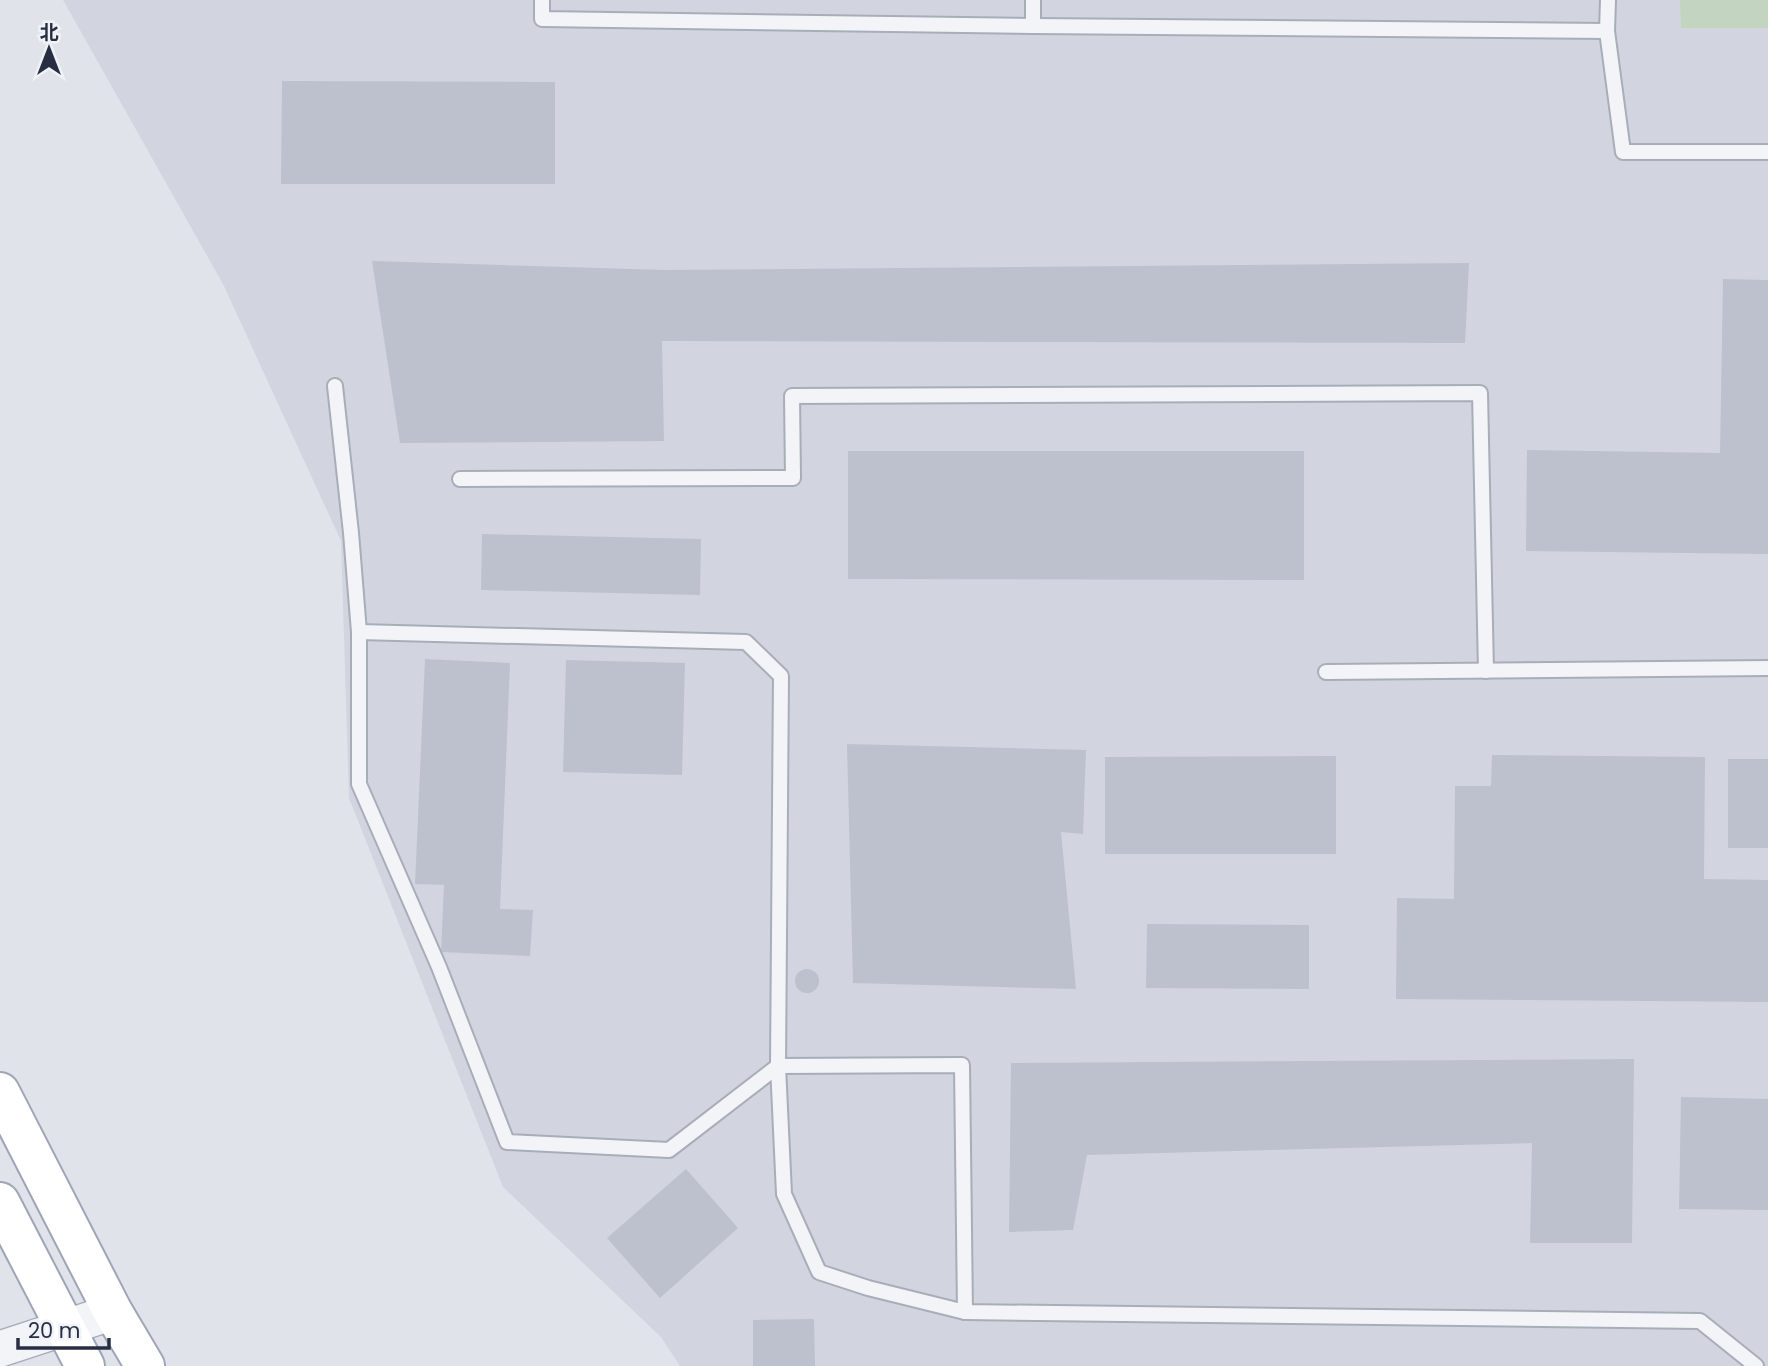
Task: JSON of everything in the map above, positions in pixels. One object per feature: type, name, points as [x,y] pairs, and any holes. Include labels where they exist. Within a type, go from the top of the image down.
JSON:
[{"type":"main road","points":[[0,1092],[113,1312],[145,1366]]},
{"type":"main road","points":[[0,1202],[85,1366]]},
{"type":"street","points":[[0,1349],[113,1312]]},
{"type":"lane","points":[[542,0],[542,19],[1607,31]]},
{"type":"lane","points":[[1033,0],[1033,26]]},
{"type":"lane","points":[[1608,0],[1607,31],[1623,152],[1768,152]]},
{"type":"lane","points":[[335,386],[352,533],[359,632],[359,783],[439,967],[508,1142],[669,1150],[778,1066],[962,1065],[965,1312]]},
{"type":"lane","points":[[460,479],[793,478],[792,396],[1480,393],[1486,671]]},
{"type":"lane","points":[[359,632],[746,642],[781,676],[778,1066],[784,1194],[819,1272],[868,1288],[965,1312],[1700,1321],[1756,1366]]},
{"type":"lane","points":[[1326,672],[1768,668]]},
{"type":"shaded area","points":[[63,0],[1768,0],[1768,1366],[680,1366],[661,1337],[503,1187],[349,798],[341,541],[224,286]]},
{"type":"green space","points":[[1680,0],[1768,0],[1768,28],[1681,28]]},
{"type":"building","points":[[282,81],[555,82],[555,184],[281,184]]},
{"type":"building","points":[[372,261],[665,270],[1469,263],[1465,343],[662,341],[664,441],[400,443]]},
{"type":"building","points":[[1723,279],[1768,280],[1768,554],[1526,551],[1527,450],[1720,453]]},
{"type":"building","points":[[848,451],[1304,451],[1304,580],[848,579]]},
{"type":"building","points":[[482,534],[701,539],[700,595],[481,590]]},
{"type":"building","points":[[425,659],[510,663],[500,909],[533,910],[530,956],[441,952],[444,885],[415,884]]},
{"type":"building","points":[[566,660],[685,663],[682,775],[563,772]]},
{"type":"building","points":[[847,744],[1086,750],[1083,834],[1061,832],[1076,989],[853,983]]},
{"type":"building","points":[[1492,755],[1705,757],[1704,879],[1768,880],[1768,1002],[1396,999],[1397,898],[1454,899],[1455,786],[1491,786]]},
{"type":"building","points":[[1336,756],[1336,854],[1105,854],[1105,757]]},
{"type":"building","points":[[1728,759],[1768,759],[1768,848],[1728,848]]},
{"type":"building","points":[[1147,924],[1309,925],[1309,989],[1146,988]]},
{"type":"building","points":[[807,969],[816,972],[819,981],[816,990],[807,993],[798,990],[795,981],[798,972]]},
{"type":"building","points":[[1634,1059],[1632,1243],[1530,1243],[1532,1143],[1087,1155],[1073,1230],[1009,1232],[1011,1063]]},
{"type":"building","points":[[1681,1097],[1768,1099],[1768,1210],[1679,1209]]},
{"type":"building","points":[[686,1169],[738,1228],[660,1298],[607,1238]]},
{"type":"building","points":[[814,1319],[815,1366],[753,1366],[753,1320]]}]
